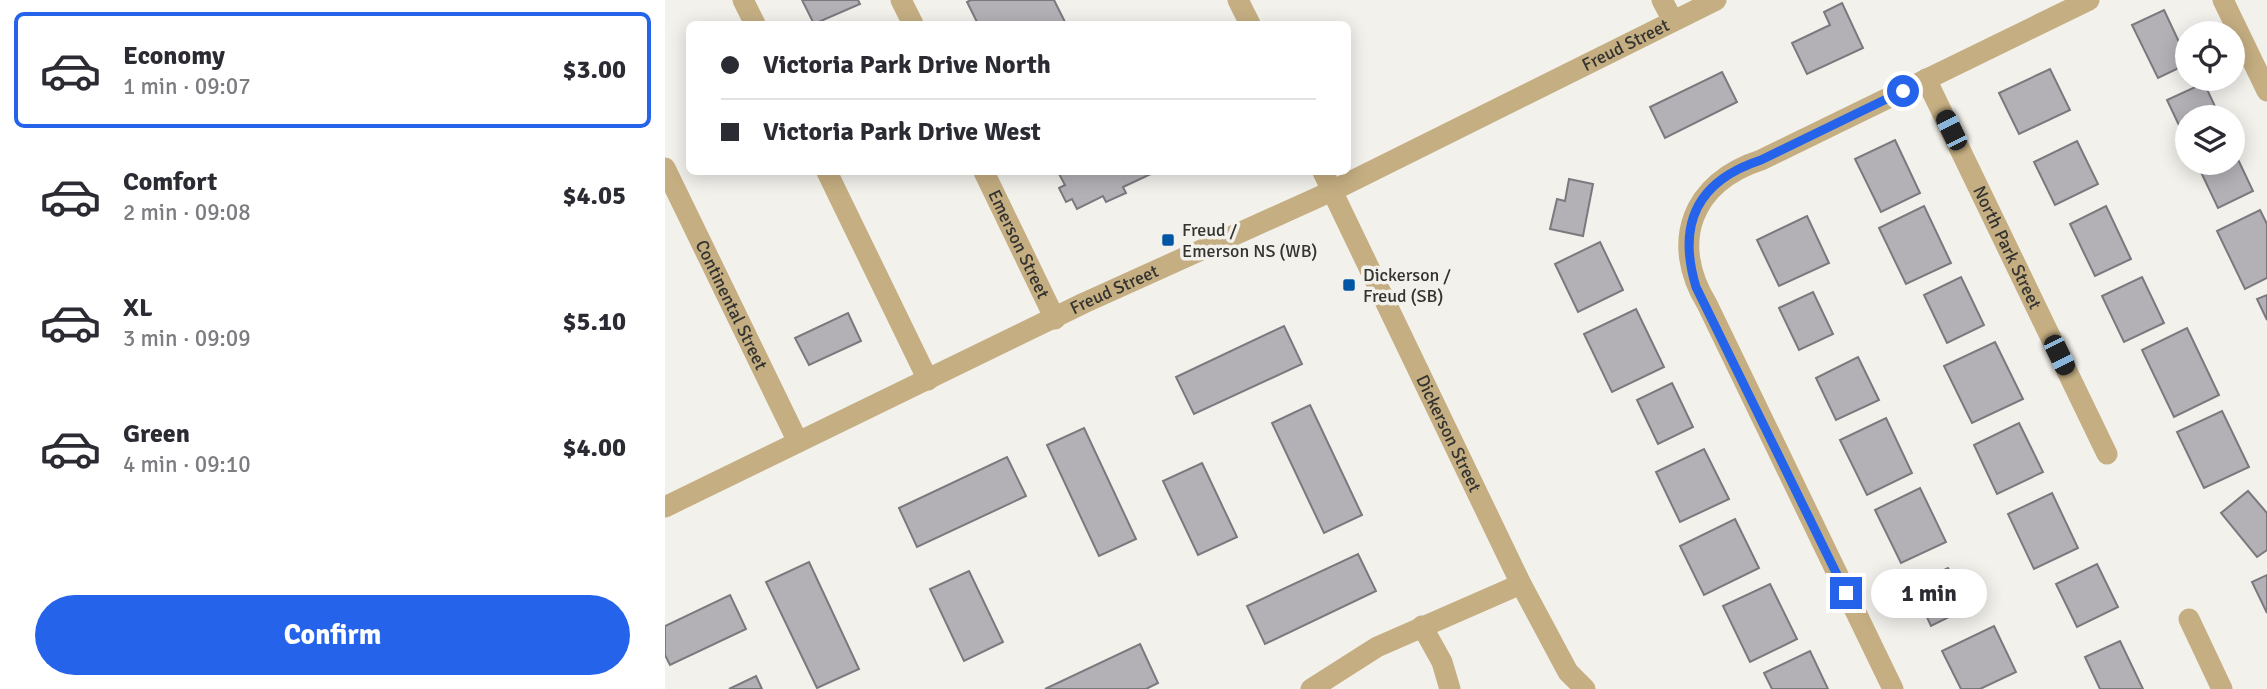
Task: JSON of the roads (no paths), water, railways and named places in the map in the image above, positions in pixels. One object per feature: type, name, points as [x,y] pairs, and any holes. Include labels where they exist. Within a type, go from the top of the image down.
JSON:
[{"type":"street","points":[[743,0],[754,21]]},
{"type":"street","points":[[901,0],[912,21]]},
{"type":"street","points":[[1238,0],[1248,21]]},
{"type":"street","points":[[1662,0],[1673,21]]},
{"type":"street","points":[[1893,689],[1696,287],[1689,262],[1689,232],[1705,196],[1719,180],[1740,167],[1761,160],[2089,0]]},
{"type":"street","points":[[2223,0],[2267,91]]},
{"type":"street","name":"Freud Street","points":[[1351,170],[1673,21],[1704,3]]},
{"type":"street","name":"North Park Street","points":[[1926,79],[2107,454]]},
{"type":"street","name":"Continental Street","points":[[665,168],[798,442]]},
{"type":"street","points":[[828,175],[928,380]]},
{"type":"street","name":"Emerson Street","points":[[985,175],[1055,319]]},
{"type":"street","name":"Freud Street","points":[[665,507],[1055,319],[1328,181]]},
{"type":"street","name":"Dickerson Street","points":[[1328,181],[1521,584],[1568,672],[1585,689]]},
{"type":"street","points":[[1311,689],[1377,647],[1521,584]]},
{"type":"street","points":[[2189,619],[2222,689]]},
{"type":"street","points":[[1422,626],[1442,662],[1450,689]]},
{"type":"place","name":"Freud / Emerson NS (WB)","points":[[1168,240]]},
{"type":"place","name":"Dickerson / Freud (SB)","points":[[1349,285]]}]
